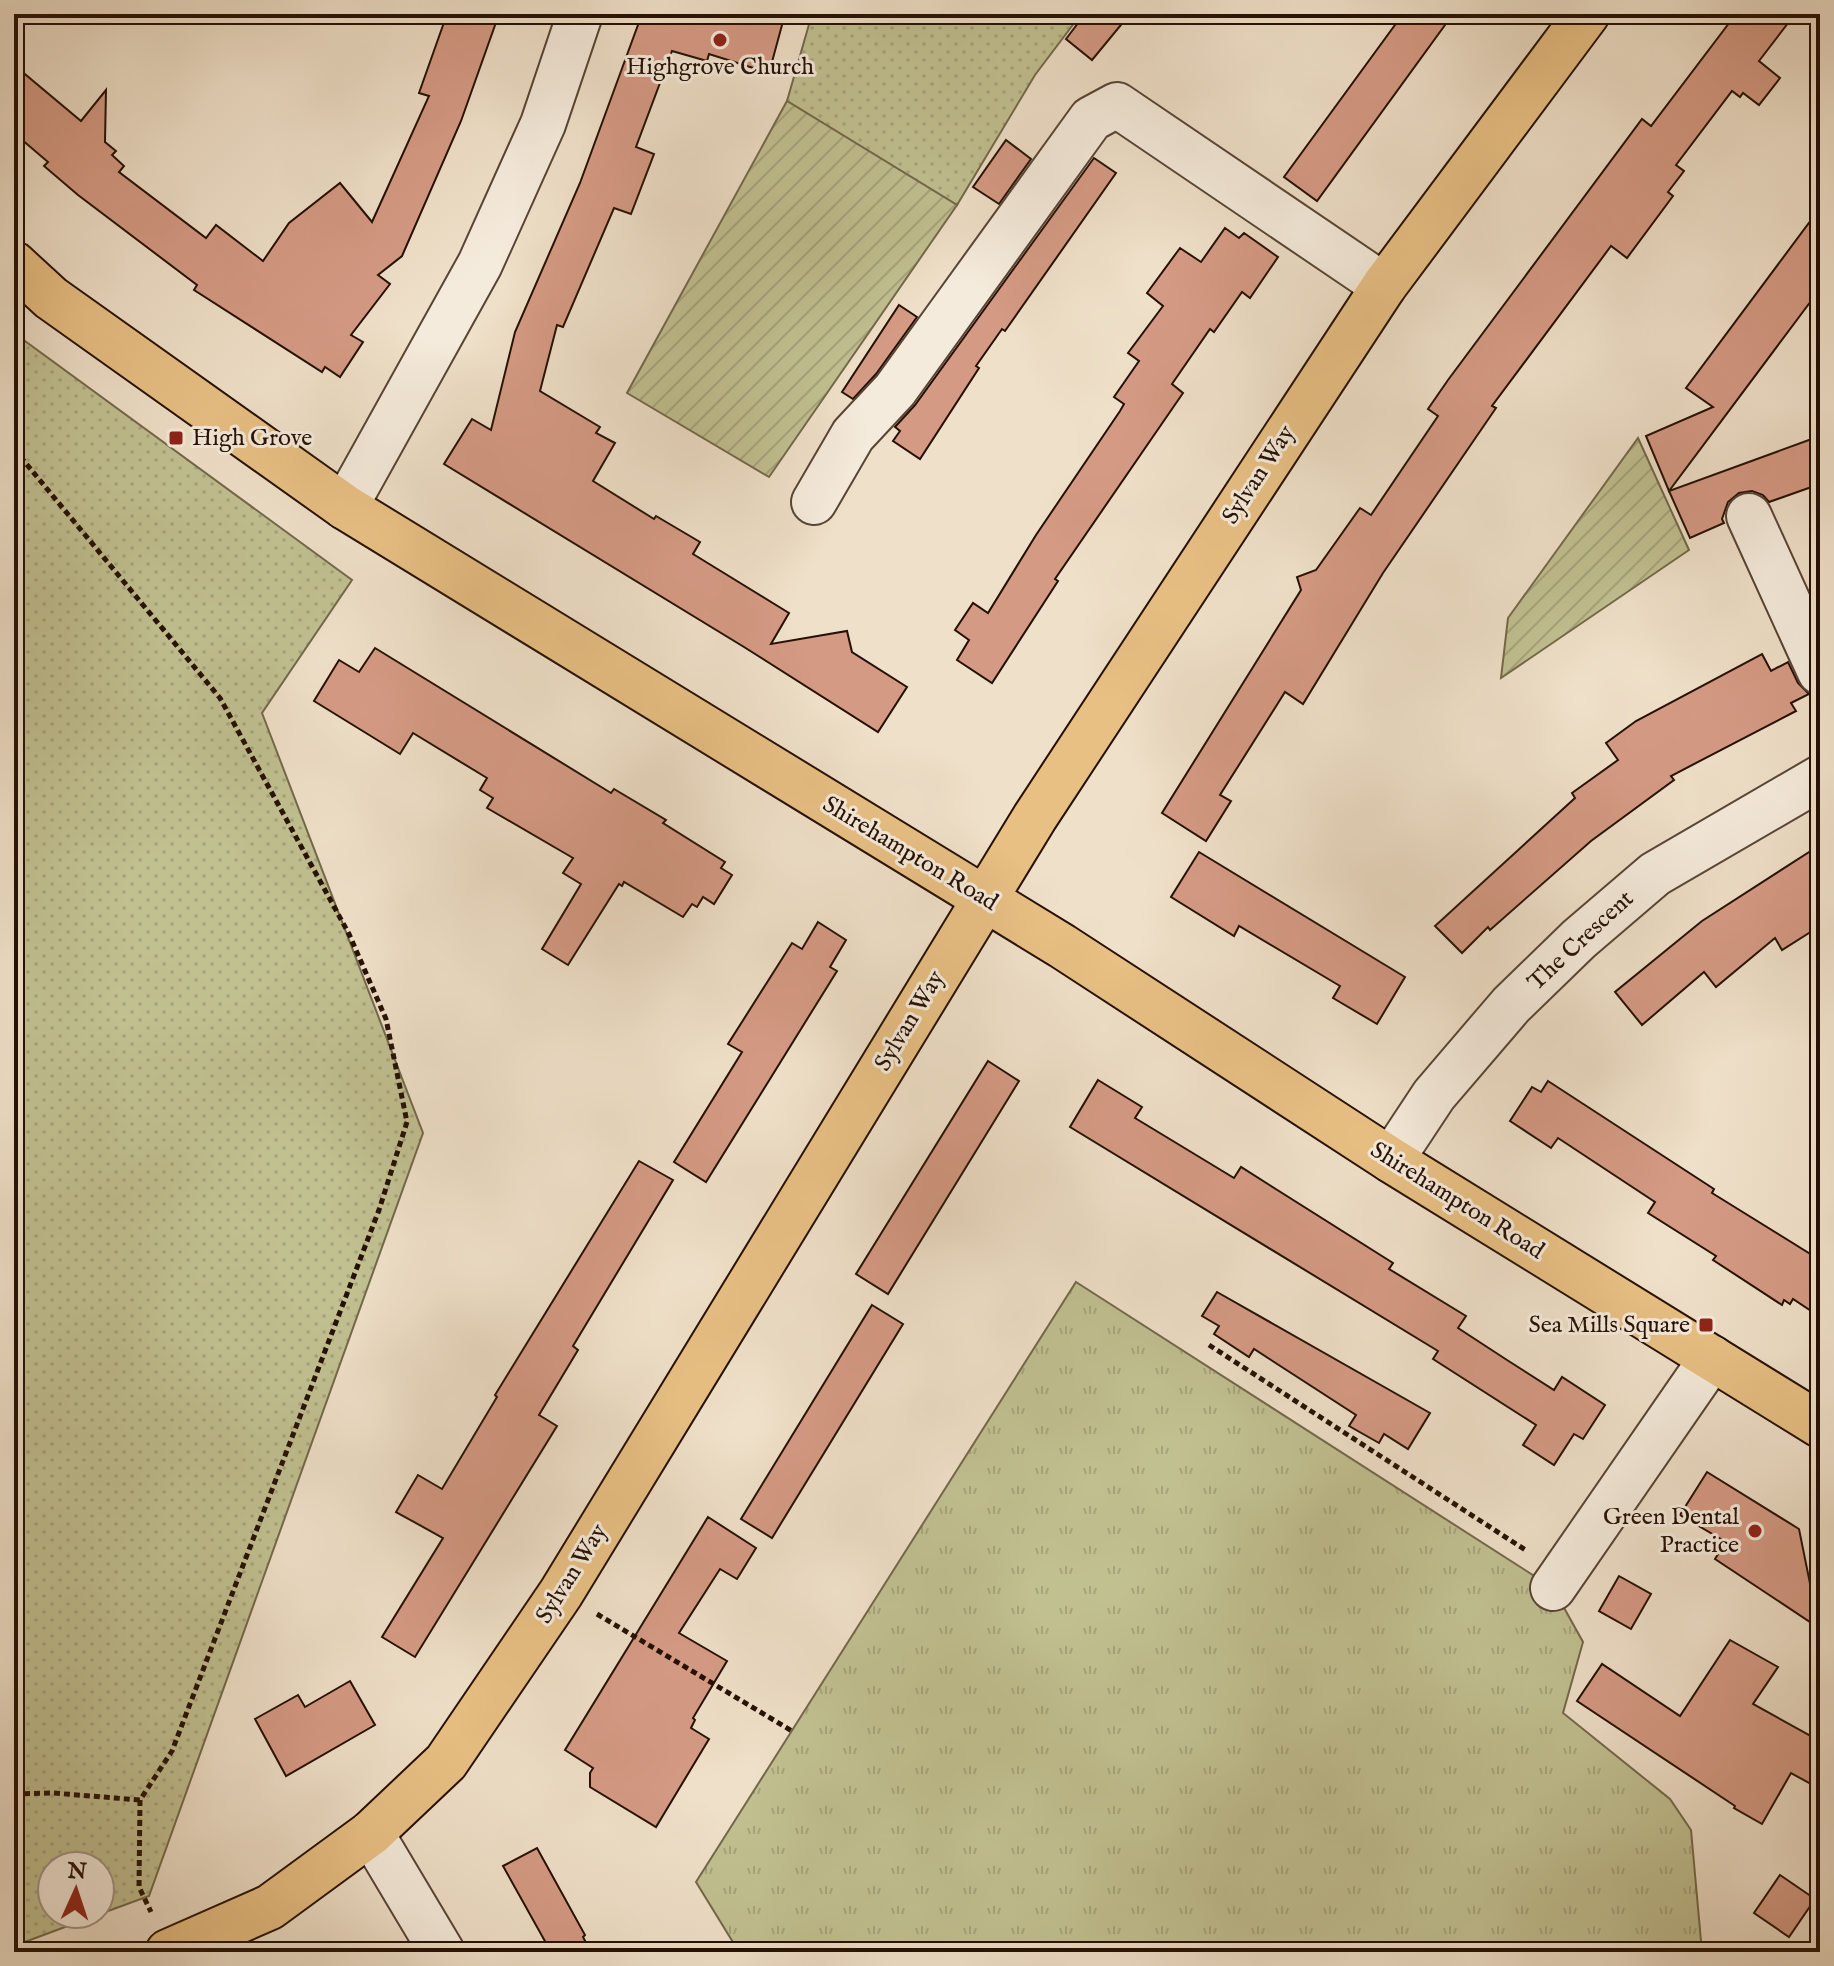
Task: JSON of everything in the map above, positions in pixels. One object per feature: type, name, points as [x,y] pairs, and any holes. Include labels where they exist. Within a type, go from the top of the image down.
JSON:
[{"type":"main road","name":"Sylvan Way","points":[[170,1952],[270,1907],[371,1833],[446,1762],[561,1593],[1035,817],[1384,286],[1587,14]]},
{"type":"main road","name":"Shirehampton Road","points":[[14,264],[51,298],[345,507],[985,899],[1391,1160],[1820,1425]]},
{"type":"street","points":[[345,507],[480,264],[543,124],[580,14]]},
{"type":"street","points":[[814,502],[853,435],[895,390],[1091,119],[1117,105],[1384,286]]},
{"type":"street","points":[[1749,516],[1820,672]]},
{"type":"street","name":"The Crescent","points":[[1391,1160],[1434,1095],[1511,1005],[1579,939],[1655,874],[1820,778]]},
{"type":"street","points":[[1558,1582],[1712,1358]]},
{"type":"street","points":[[371,1833],[442,1952]]},
{"type":"path","points":[[14,449],[220,698],[349,934],[386,1019],[407,1122],[379,1210],[172,1751],[140,1800],[139,1887],[170,1952]]},
{"type":"path","points":[[1209,1345],[1558,1582]]},
{"type":"path","points":[[561,1593],[792,1731]]},
{"type":"path","points":[[14,1794],[53,1793],[140,1800]]},
{"type":"green space","points":[[812,14],[1081,14],[1035,75],[957,205],[787,101]]},
{"type":"green space","points":[[787,101],[957,205],[769,477],[627,393]]},
{"type":"green space","points":[[14,333],[352,580],[262,713],[423,1133],[149,1896],[116,1908],[116,1850],[36,1850],[36,1930],[57,1930],[14,1946]]},
{"type":"green space","points":[[1638,438],[1689,550],[1501,678],[1508,618]]},
{"type":"green space","points":[[1076,1282],[1553,1588],[1583,1642],[1563,1713],[1670,1799],[1691,1830],[1702,1952],[739,1952],[696,1882]]},
{"type":"building","points":[[447,14],[499,14],[461,121],[402,256],[378,275],[390,284],[351,335],[363,342],[340,377],[325,367],[322,372],[194,290],[197,285],[78,195],[44,166],[48,162],[14,133],[14,65],[81,121],[106,90],[105,142],[116,151],[112,155],[124,166],[119,172],[206,238],[216,225],[263,261],[289,223],[340,183],[372,222],[429,96],[419,93]]},
{"type":"building","points":[[642,14],[785,14],[769,73],[709,54],[707,61],[672,51],[636,147],[654,154],[631,214],[614,208],[563,327],[557,325],[540,391],[600,427],[596,433],[615,443],[593,481],[654,519],[656,516],[700,542],[693,554],[789,613],[771,644],[847,631],[852,652],[907,687],[878,732],[444,464],[472,419],[491,430],[515,332],[580,183]]},
{"type":"building","points":[[1085,14],[1130,14],[1092,60],[1066,39]]},
{"type":"building","points":[[1403,14],[1453,14],[1317,201],[1284,177]]},
{"type":"building","points":[[1736,14],[1795,14],[1759,61],[1780,78],[1759,105],[1743,93],[1740,97],[1732,91],[1676,165],[1684,171],[1668,192],[1673,196],[1627,258],[1611,246],[1492,406],[1496,408],[1383,573],[1303,704],[1285,692],[1220,795],[1231,801],[1206,841],[1162,813],[1301,590],[1297,577],[1316,570],[1360,508],[1371,515],[1438,416],[1428,409],[1448,380],[1642,119],[1651,126]]},
{"type":"building","points":[[1006,140],[1031,159],[999,204],[973,187]]},
{"type":"building","points":[[1094,158],[1116,173],[1005,331],[1002,329],[976,366],[979,368],[920,459],[893,441],[900,431],[895,427],[915,405]]},
{"type":"building","points":[[1820,208],[1820,289],[1669,491],[1646,436],[1713,407],[1686,388]]},
{"type":"building","points":[[1225,228],[1239,238],[1244,233],[1278,257],[1250,298],[1242,292],[1214,332],[1210,329],[1172,384],[1183,393],[1055,579],[1058,581],[992,683],[957,660],[969,640],[955,630],[973,603],[988,613],[1124,404],[1114,397],[1139,361],[1128,353],[1163,306],[1147,293],[1180,248],[1201,262]]},
{"type":"building","points":[[899,305],[917,317],[876,374],[853,399],[842,392]]},
{"type":"building","points":[[1820,436],[1820,484],[1769,502],[1763,495],[1752,491],[1739,493],[1728,502],[1722,519],[1724,523],[1690,538],[1669,491]]},
{"type":"building","points":[[375,648],[611,793],[614,789],[666,820],[663,823],[725,862],[721,868],[732,875],[714,904],[703,897],[697,907],[692,904],[683,917],[624,882],[622,886],[619,884],[568,965],[542,949],[581,884],[563,873],[573,858],[487,808],[493,798],[480,790],[487,778],[413,733],[400,754],[314,701],[339,660],[359,672]]},
{"type":"building","points":[[1762,654],[1771,671],[1788,662],[1798,683],[1809,694],[1791,703],[1796,711],[1671,776],[1674,780],[1591,841],[1490,930],[1488,927],[1462,953],[1435,926],[1575,798],[1572,793],[1618,760],[1606,743],[1636,721]]},
{"type":"building","points":[[1820,845],[1820,926],[1782,950],[1775,938],[1716,987],[1704,972],[1642,1025],[1615,992],[1702,921]]},
{"type":"building","points":[[1199,852],[1405,977],[1377,1024],[1333,998],[1340,986],[1239,926],[1234,936],[1171,897]]},
{"type":"building","points":[[818,922],[846,940],[830,967],[837,971],[706,1182],[674,1162],[742,1052],[728,1044],[792,943],[802,949]]},
{"type":"building","points":[[988,1061],[1019,1081],[888,1294],[856,1274]]},
{"type":"building","points":[[1098,1080],[1142,1107],[1135,1118],[1234,1178],[1241,1167],[1393,1263],[1389,1269],[1466,1316],[1458,1328],[1507,1360],[1554,1390],[1562,1377],[1605,1405],[1583,1439],[1574,1434],[1554,1465],[1523,1445],[1536,1425],[1433,1359],[1438,1351],[1070,1127]]},
{"type":"building","points":[[1548,1081],[1714,1189],[1712,1193],[1820,1260],[1820,1317],[1793,1299],[1790,1304],[1784,1300],[1782,1305],[1713,1260],[1716,1256],[1648,1213],[1655,1202],[1558,1138],[1551,1148],[1510,1121],[1532,1087],[1541,1092]]},
{"type":"building","points":[[639,1161],[673,1180],[573,1346],[578,1350],[539,1415],[557,1426],[415,1657],[382,1637],[443,1538],[396,1512],[418,1475],[442,1489],[497,1397],[495,1395]]},
{"type":"building","points":[[1217,1292],[1430,1413],[1408,1449],[1384,1434],[1379,1443],[1349,1426],[1356,1415],[1254,1349],[1249,1357],[1214,1334],[1219,1326],[1202,1316]]},
{"type":"building","points":[[872,1305],[903,1324],[772,1538],[741,1519]]},
{"type":"building","points":[[1707,1472],[1799,1529],[1819,1628],[1715,1559],[1726,1542],[1680,1515]]},
{"type":"building","points":[[708,1517],[756,1548],[737,1579],[720,1569],[679,1633],[727,1661],[693,1718],[691,1728],[709,1739],[656,1827],[590,1787],[593,1768],[565,1750]]},
{"type":"building","points":[[1619,1576],[1651,1594],[1631,1629],[1599,1611]]},
{"type":"building","points":[[1730,1640],[1778,1667],[1753,1704],[1820,1741],[1820,1789],[1791,1773],[1762,1824],[1577,1701],[1602,1664],[1680,1716]]},
{"type":"building","points":[[350,1681],[375,1725],[286,1776],[255,1719],[298,1695],[305,1707]]},
{"type":"building","points":[[537,1848],[585,1935],[583,1937],[591,1952],[551,1952],[503,1866]]},
{"type":"building","points":[[1780,1875],[1815,1899],[1789,1937],[1754,1913]]},
{"type":"place","name":"Highgrove Church","points":[[720,40]]},
{"type":"place","name":"High Grove","points":[[176,438]]},
{"type":"place","name":"Sea Mills Square","points":[[1706,1325]]},
{"type":"place","name":"Green Dental Practice","points":[[1755,1531]]}]
